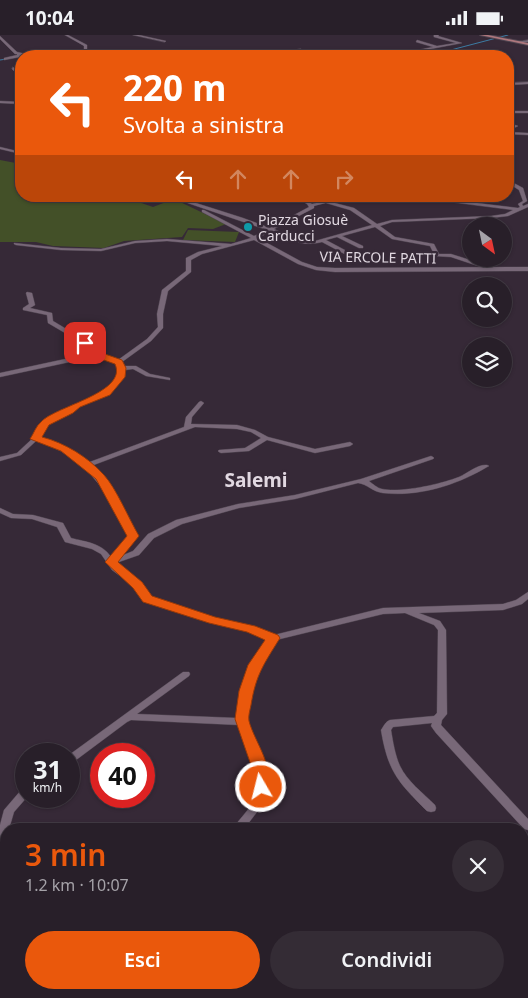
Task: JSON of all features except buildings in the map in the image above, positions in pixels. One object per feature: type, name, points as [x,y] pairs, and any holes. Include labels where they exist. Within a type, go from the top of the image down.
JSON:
[{"type":"main road","points":[[482,35],[528,43]]},
{"type":"street","points":[[66,35],[86,46],[86,50]]},
{"type":"street","points":[[74,39],[80,35]]},
{"type":"street","points":[[134,35],[166,41]]},
{"type":"street","points":[[290,35],[296,36]]},
{"type":"street","points":[[422,50],[460,43],[435,36],[438,35]]},
{"type":"street","points":[[0,37],[15,50]]},
{"type":"street","points":[[417,41],[438,47]]},
{"type":"street","points":[[6,59],[15,57]]},
{"type":"street","points":[[514,84],[528,83]]},
{"type":"street","points":[[2,102],[15,99]]},
{"type":"street","points":[[2,102],[15,103]]},
{"type":"street","points":[[514,112],[528,112]]},
{"type":"street","points":[[514,133],[528,134]]},
{"type":"street","points":[[0,149],[15,152]]},
{"type":"street","points":[[514,184],[522,189],[525,200],[520,205],[526,208]]},
{"type":"street","name":"VIA ERCOLE PATTI","points":[[184,202],[300,263],[326,270],[528,269]]},
{"type":"street","points":[[186,202],[271,230],[296,241],[322,240],[398,221],[491,217],[526,208]]},
{"type":"street","points":[[307,202],[311,204],[331,202]]},
{"type":"street","points":[[465,202],[526,208]]},
{"type":"street","points":[[327,203],[347,207],[394,238],[413,240],[432,247],[437,255],[451,256],[490,269]]},
{"type":"street","points":[[120,365],[150,340],[161,327],[160,314],[165,290],[190,271],[188,259],[200,253],[255,239],[306,211],[311,204]]},
{"type":"street","points":[[211,215],[221,213]]},
{"type":"street","points":[[231,225],[245,221]]},
{"type":"street","points":[[338,236],[361,247]]},
{"type":"street","points":[[16,244],[62,249],[108,249],[135,242],[167,240],[232,246]]},
{"type":"street","points":[[322,240],[354,257]]},
{"type":"street","points":[[29,293],[32,305],[25,309],[50,314],[50,322],[96,349],[102,356]]},
{"type":"street","points":[[0,375],[93,355],[102,356],[120,365],[134,367],[148,375],[168,379]]},
{"type":"street","points":[[0,459],[19,454],[36,439],[49,420],[111,390],[120,377],[120,365]]},
{"type":"street","points":[[187,427],[187,420],[201,403]]},
{"type":"street","points":[[85,466],[194,425],[237,427],[252,431],[266,438],[316,451],[350,444]]},
{"type":"street","points":[[221,451],[247,451],[266,438]]},
{"type":"street","points":[[36,439],[56,444],[100,477],[131,530],[133,539]]},
{"type":"street","points":[[111,562],[133,539],[151,536],[179,523],[238,506],[294,497],[362,481],[431,459]]},
{"type":"street","points":[[362,481],[382,491],[424,487],[464,479],[484,466]]},
{"type":"street","points":[[0,510],[11,516],[33,517],[60,525],[68,540],[100,549],[111,562],[138,585],[147,599],[213,620],[251,629],[273,638],[368,614],[405,610],[503,607],[523,603],[528,595]]},
{"type":"street","points":[[111,562],[136,553],[151,536]]},
{"type":"street","points":[[405,610],[437,623],[442,630],[442,714],[436,719],[390,724],[386,730],[393,767],[401,778],[431,808]]},
{"type":"street","points":[[242,823],[256,805],[261,787],[260,768],[243,722],[246,691],[254,665],[273,638]]},
{"type":"street","points":[[80,751],[186,674]]},
{"type":"street","points":[[124,719],[141,717],[243,722]]},
{"type":"street","points":[[436,719],[436,726],[439,730],[525,823]]},
{"type":"street","points":[[6,823],[9,810],[15,804]]},
{"type":"green space","points":[[0,160],[15,163],[15,202],[138,202],[153,207],[166,202],[180,202],[226,224],[213,229],[188,228],[182,237],[124,241],[104,248],[53,246],[36,242],[0,242]]},
{"type":"green space","points":[[188,230],[239,232],[235,242],[183,240]]},
{"type":"waterway","points":[[451,50],[508,35]]},
{"type":"waterway","points":[[0,60],[7,59]]},
{"type":"place","name":"Piazza Giosuè Carducci","points":[[248,227]]},
{"type":"district","name":"Salemi","points":[[256,480]]},
{"type":"route","points":[[85,343],[96,349],[102,356],[118,362],[122,368],[120,377],[111,390],[98,398],[80,403],[45,423],[36,439],[56,444],[71,453],[100,477],[133,536],[133,539],[111,562],[115,568],[138,585],[147,599],[213,620],[251,629],[273,638],[254,665],[246,691],[242,719],[260,768],[261,787]]}]
